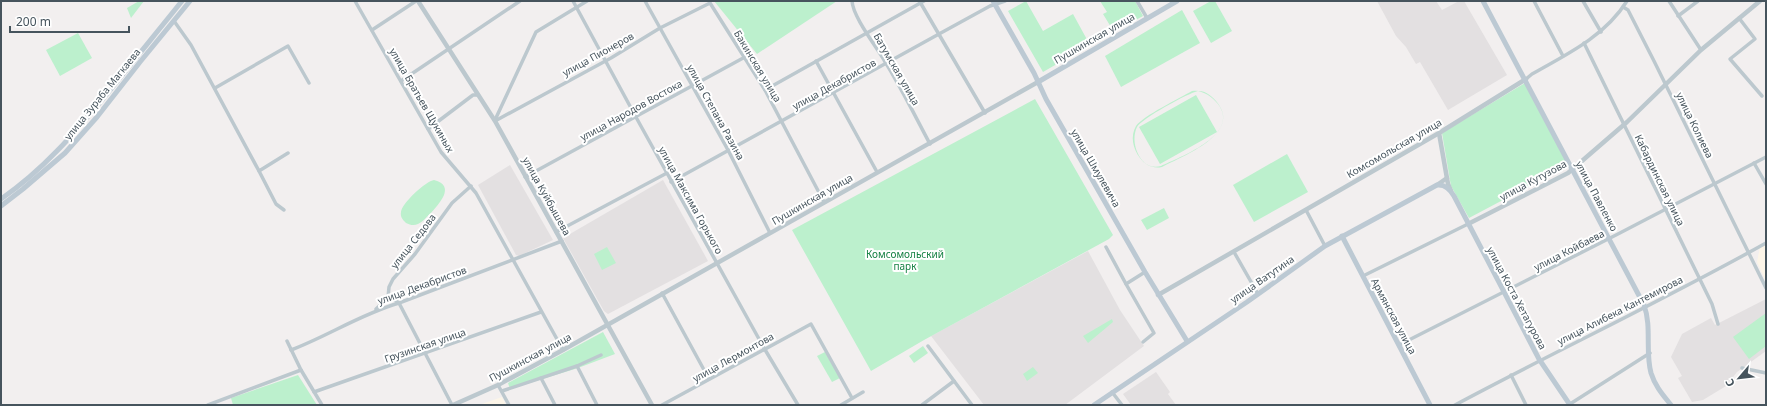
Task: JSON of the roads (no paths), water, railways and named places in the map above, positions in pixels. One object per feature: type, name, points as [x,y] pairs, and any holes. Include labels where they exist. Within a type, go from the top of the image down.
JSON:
[{"type":"main road","name":"улица Зураба Магкаева","points":[[1,199],[15,190],[54,155],[92,113],[182,1]]},
{"type":"main road","name":"улица Зураба Магкаева","points":[[1,206],[23,190],[64,153],[97,117],[190,1]]},
{"type":"main road","name":"Пушкинская улица","points":[[1038,82],[1177,1]]},
{"type":"main road","name":"улица Павленко","points":[[1483,1],[1610,238],[1645,308],[1648,318],[1650,365],[1654,380],[1671,405]]},
{"type":"main road","name":"улица Шмулевича","points":[[994,3],[1158,295],[1187,341]]},
{"type":"main road","name":"улица Коста Хетагурова","points":[[1437,185],[1445,186],[1454,196],[1540,360],[1570,405]]},
{"type":"main road","name":"улица Ватутина","points":[[1094,405],[1258,294],[1325,246],[1437,185]]},
{"type":"main road","name":"Армянская улица","points":[[1342,236],[1430,405]]},
{"type":"street","name":"улица Братьев Щукиных","points":[[355,1],[441,152],[471,186],[514,260],[541,312],[564,350]]},
{"type":"street","points":[[372,30],[417,1]]},
{"type":"street","name":"улица Куйбышева","points":[[417,1],[495,121],[652,405]]},
{"type":"street","points":[[401,80],[520,1]]},
{"type":"street","name":"улица Максима Горького","points":[[573,1],[671,182],[764,348],[798,405]]},
{"type":"street","points":[[495,121],[536,32],[587,1]]},
{"type":"street","name":"улица Степана Разина","points":[[645,1],[728,150],[770,233]]},
{"type":"street","name":"Батумская улица","points":[[852,1],[867,33],[886,64],[930,144]]},
{"type":"street","name":"улица Декабристов","points":[[671,182],[994,3],[1005,1]]},
{"type":"street","points":[[1136,1],[1147,18]]},
{"type":"street","points":[[1534,1],[1563,56]]},
{"type":"street","points":[[1583,1],[1601,32]]},
{"type":"street","name":"Комсомольская улица","points":[[1158,295],[1439,133],[1584,43],[1601,32],[1627,1]]},
{"type":"street","points":[[1669,1],[1701,50]]},
{"type":"street","points":[[1678,16],[1698,1]]},
{"type":"street","name":"улица Кутузова","points":[[1363,276],[1568,173],[1624,124],[1701,50],[1760,1]]},
{"type":"street","points":[[765,90],[921,2],[985,113]]},
{"type":"street","name":"улица Пионеров","points":[[495,121],[611,58],[660,28],[710,3]]},
{"type":"street","name":"Бакинская улица","points":[[710,3],[765,90],[824,202]]},
{"type":"street","name":"улица Колиева","points":[[1623,7],[1628,10],[1666,84],[1766,288]]},
{"type":"street","points":[[1738,18],[1755,39],[1730,59],[1762,96]]},
{"type":"street","points":[[174,20],[191,45],[215,88],[276,204],[284,210]]},
{"type":"street","name":"Кабардинская улица","points":[[1584,43],[1712,304],[1718,324]]},
{"type":"street","points":[[215,88],[288,46],[309,83]]},
{"type":"street","name":"улица Народов Востока","points":[[525,177],[745,57]]},
{"type":"street","points":[[816,61],[835,92],[877,172]]},
{"type":"street","name":"Пушкинская улица","points":[[453,405],[498,385],[564,350],[607,324],[1038,82]]},
{"type":"street","points":[[428,129],[473,95],[478,95]]},
{"type":"street","points":[[92,113],[97,117]]},
{"type":"street","name":"улица Коста Хетагурова","points":[[1439,133],[1448,184],[1454,196]]},
{"type":"street","points":[[259,171],[288,153]]},
{"type":"street","name":"улица Койбаева","points":[[1399,345],[1766,157]]},
{"type":"street","points":[[1754,162],[1766,184]]},
{"type":"street","points":[[556,232],[667,173]]},
{"type":"street","name":"улица Ватутина","points":[[1437,185],[1448,178]]},
{"type":"street","name":"улица Седова","points":[[388,298],[389,287],[393,279],[415,254],[452,204],[471,186]]},
{"type":"street","points":[[1306,210],[1325,246]]},
{"type":"street","name":"улица Декабристов","points":[[291,350],[320,339],[376,310],[399,303],[562,241]]},
{"type":"street","name":"улица Алибека Кантемирова","points":[[1455,405],[1540,360],[1645,308],[1766,243]]},
{"type":"street","points":[[1106,247],[1154,333],[1143,342]]},
{"type":"street","points":[[1234,252],[1258,294]]},
{"type":"street","points":[[1126,284],[1145,272]]},
{"type":"street","points":[[662,293],[709,379]]},
{"type":"street","points":[[376,310],[388,298],[399,303],[453,405]]},
{"type":"street","name":"Грузинская улица","points":[[314,392],[541,312]]},
{"type":"street","name":"улица Лермонтова","points":[[662,405],[764,348],[811,324],[852,398]]},
{"type":"street","points":[[287,341],[301,370],[322,405]]},
{"type":"street","points":[[928,346],[972,405]]},
{"type":"street","points":[[1570,405],[1650,354]]},
{"type":"street","points":[[502,391],[577,366],[601,356]]},
{"type":"street","points":[[577,366],[597,405]]},
{"type":"street","points":[[1742,368],[1766,373]]},
{"type":"street","points":[[208,405],[301,370]]},
{"type":"street","points":[[1511,376],[1526,405]]},
{"type":"street","points":[[541,378],[555,405]]},
{"type":"street","points":[[922,405],[954,381]]},
{"type":"street","points":[[498,385],[509,405]]},
{"type":"street","points":[[842,405],[863,392]]},
{"type":"street","points":[[1112,392],[1122,405]]},
{"type":"park label","name":"Комсомольский парк","points":[[905,260]]}]
